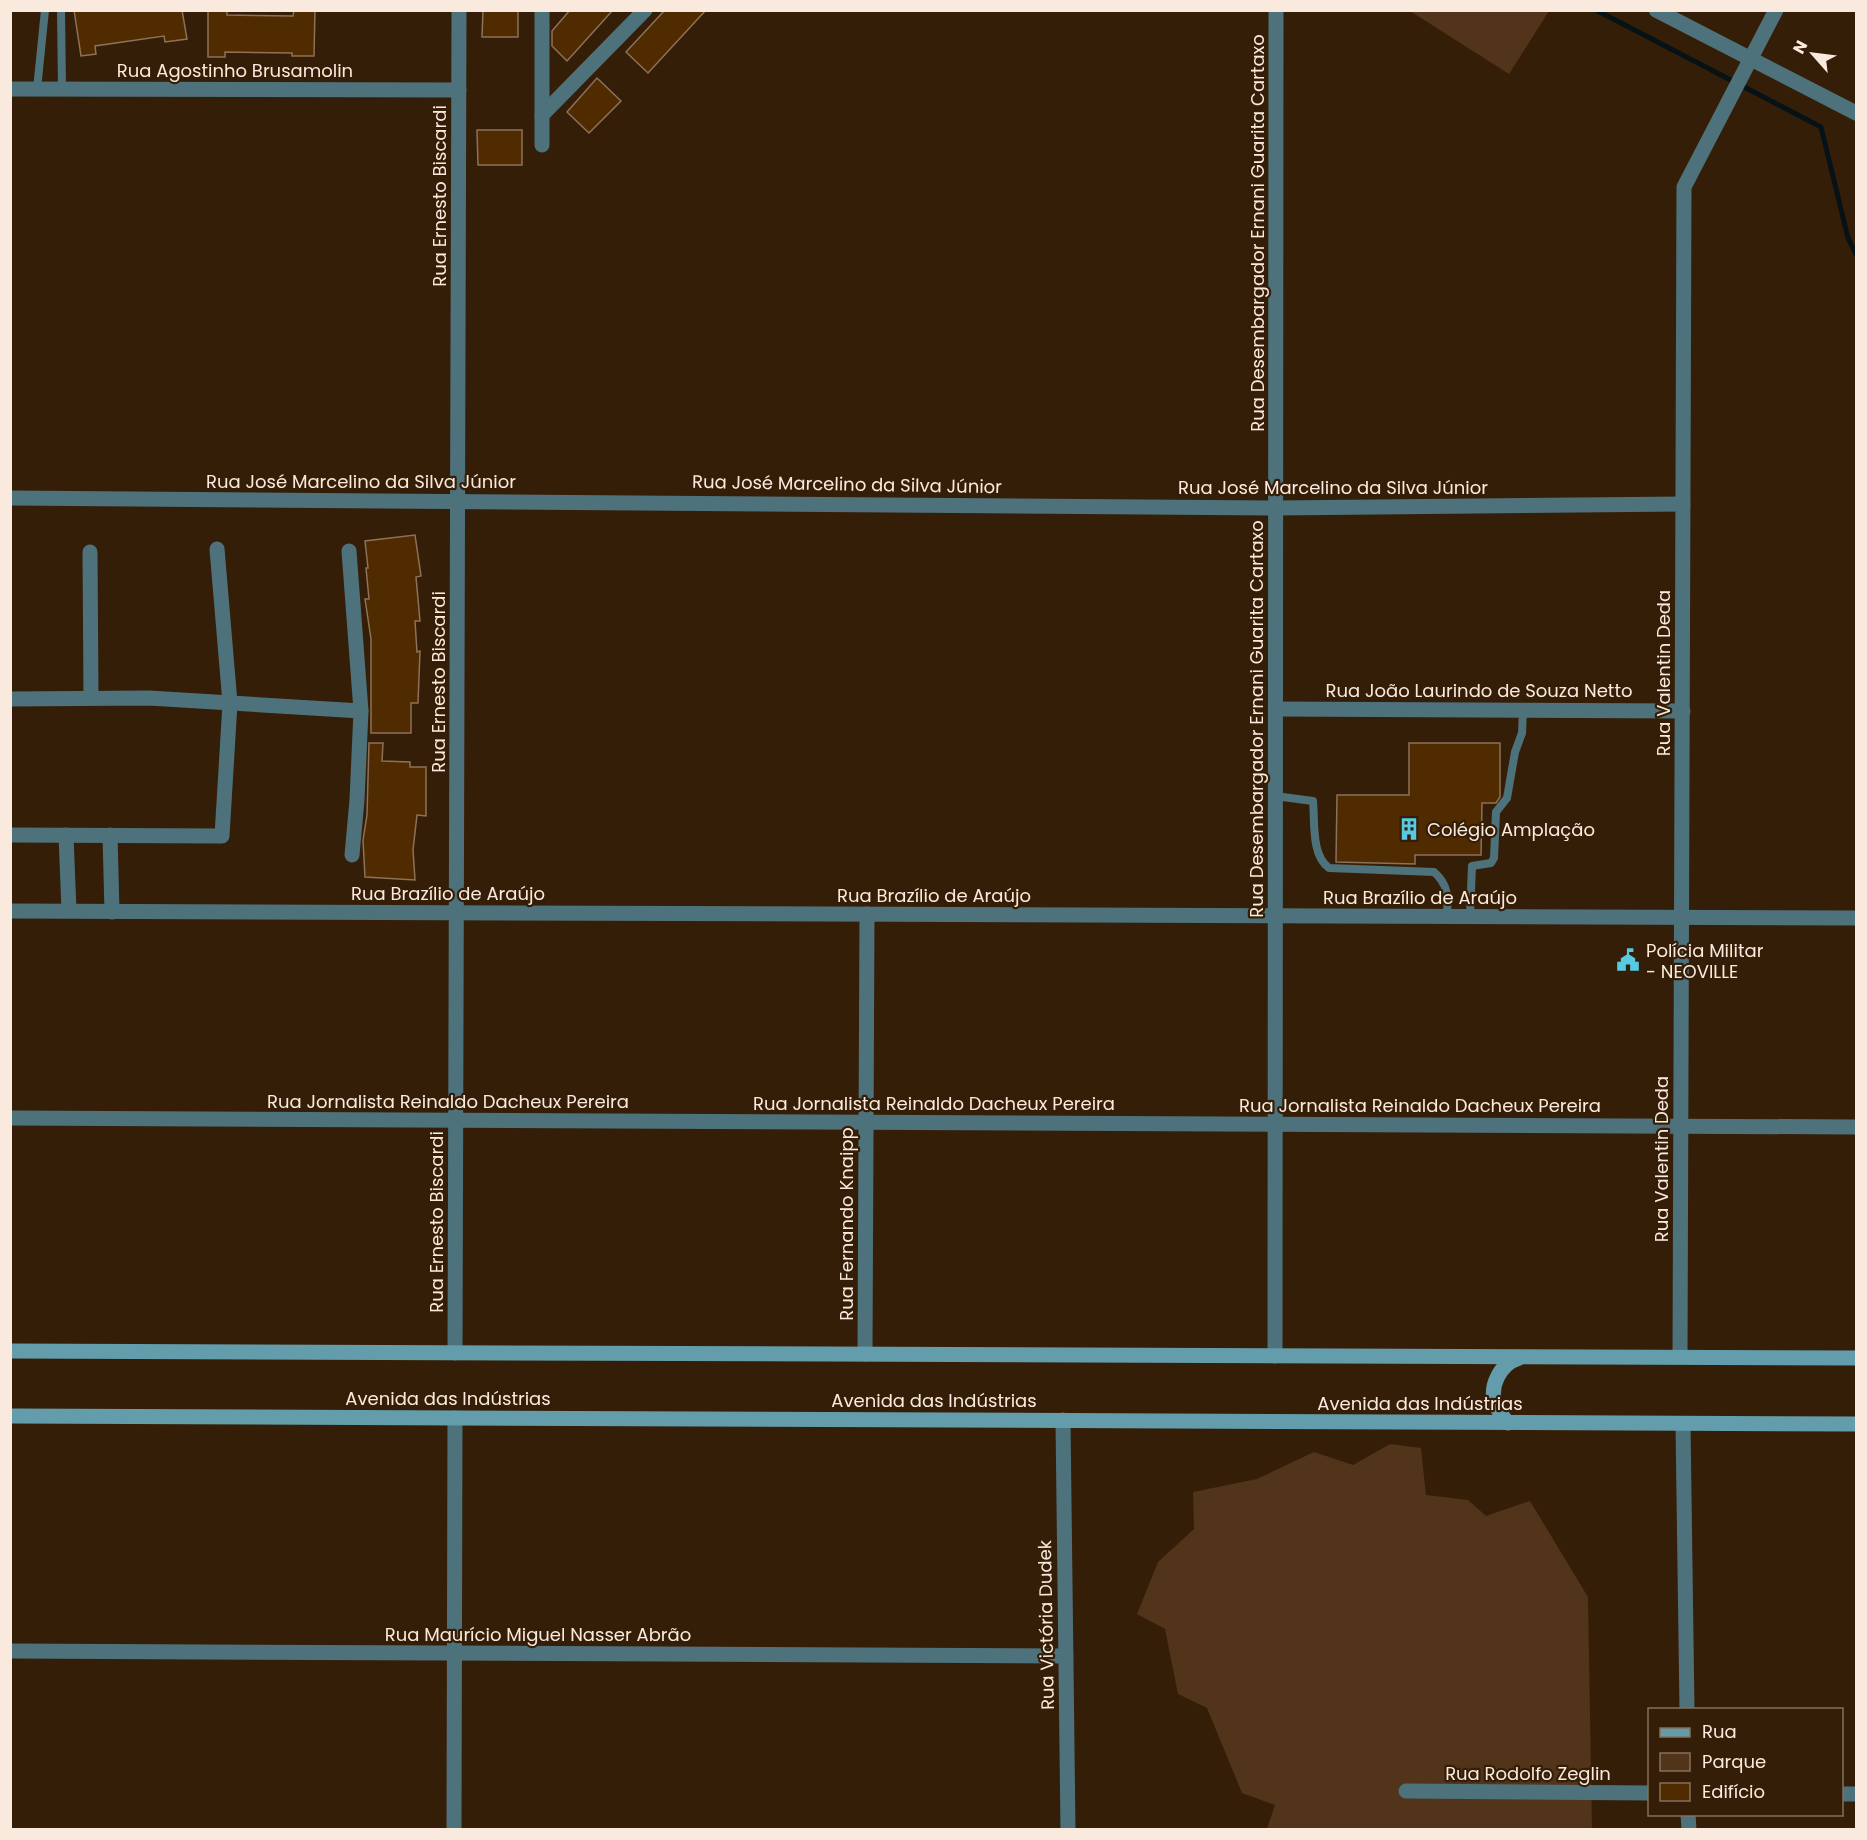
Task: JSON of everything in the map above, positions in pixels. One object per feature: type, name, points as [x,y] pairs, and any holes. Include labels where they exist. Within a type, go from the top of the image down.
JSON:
[{"type":"main road","points":[[10,1351],[1857,1358]]},
{"type":"main road","points":[[1508,1423],[1496,1407],[1493,1393],[1497,1377],[1508,1362],[1524,1357]]},
{"type":"main road","name":"Avenida das Indústrias","points":[[10,1416],[1857,1424]]},
{"type":"street","name":"Rua Ernesto Biscardi","points":[[455,1353],[459,10]]},
{"type":"street","points":[[542,10],[542,144]]},
{"type":"street","points":[[542,115],[645,10]]},
{"type":"street","name":"Rua Desembargador Ernani Guarita Cartaxo","points":[[1275,1356],[1276,10]]},
{"type":"street","points":[[1656,10],[1857,113]]},
{"type":"street","name":"Rua Valentin Deda","points":[[1680,1357],[1684,187],[1776,10]]},
{"type":"street","name":"Rua Agostinho Brusamolin","points":[[10,89],[459,90]]},
{"type":"street","name":"Rua José Marcelino da Silva Júnior","points":[[10,498],[1276,508],[1683,504]]},
{"type":"street","points":[[10,835],[222,836],[230,703],[217,549]]},
{"type":"street","points":[[349,551],[361,711],[352,855]]},
{"type":"street","points":[[90,552],[91,697]]},
{"type":"street","points":[[10,699],[91,697],[361,711]]},
{"type":"street","name":"Rua João Laurindo de Souza Netto","points":[[1276,709],[1683,711]]},
{"type":"street","points":[[66,836],[69,911]]},
{"type":"street","points":[[110,836],[112,912]]},
{"type":"street","name":"Rua Brazílio de Araújo","points":[[10,911],[1857,918]]},
{"type":"street","name":"Rua Fernando Knaipp","points":[[865,1354],[867,914]]},
{"type":"street","name":"Rua Jornalista Reinaldo Dacheux Pereira","points":[[10,1118],[1857,1127]]},
{"type":"street","points":[[454,1830],[455,1418]]},
{"type":"street","name":"Rua Victória Dudek","points":[[1063,1420],[1068,1830]]},
{"type":"street","points":[[1683,1424],[1687,1708]]},
{"type":"street","name":"Rua Maurício Miguel Nasser Abrão","points":[[10,1651],[1066,1656]]},
{"type":"street","name":"Rua Rodolfo Zeglin","points":[[1406,1791],[1648,1793]]},
{"type":"lane","points":[[37,89],[45,10]]},
{"type":"lane","points":[[61,10],[62,89]]},
{"type":"lane","points":[[1470,916],[1472,866],[1491,863],[1494,858],[1496,812],[1507,798],[1515,752],[1522,733],[1523,710]]},
{"type":"lane","points":[[1275,796],[1313,801],[1318,854],[1322,863],[1329,868],[1434,872],[1443,879],[1448,893],[1447,916]]},
{"type":"green space","points":[[1410,11],[1549,11],[1509,74]]},
{"type":"green space","points":[[1390,1444],[1421,1448],[1426,1495],[1468,1500],[1486,1516],[1530,1501],[1588,1597],[1592,1829],[1267,1829],[1275,1805],[1242,1793],[1207,1708],[1178,1694],[1165,1629],[1137,1614],[1158,1562],[1194,1529],[1193,1492],[1257,1479],[1314,1452],[1353,1465]]},
{"type":"building","points":[[74,10],[182,10],[187,39],[165,42],[164,36],[95,46],[96,54],[81,56]]},
{"type":"building","points":[[294,10],[315,10],[314,56],[292,56],[292,53],[225,52],[225,57],[208,57],[208,11],[227,11],[227,15],[293,16]]},
{"type":"building","points":[[483,10],[518,10],[518,37],[482,37]]},
{"type":"building","points":[[570,10],[613,10],[567,61],[552,46],[552,31]]},
{"type":"building","points":[[665,10],[706,10],[648,73],[626,52]]},
{"type":"building","points":[[597,78],[621,101],[589,133],[567,112]]},
{"type":"building","points":[[477,130],[522,130],[522,165],[478,165]]},
{"type":"building","points":[[415,535],[421,576],[416,577],[420,621],[415,621],[417,652],[420,651],[418,703],[411,703],[411,733],[371,733],[371,639],[365,599],[369,599],[365,541]]},
{"type":"building","points":[[369,743],[383,743],[382,761],[410,762],[410,767],[426,767],[426,816],[417,815],[413,850],[415,880],[365,877],[363,840],[367,815]]},
{"type":"building","name":"Colégio Amplação","points":[[1409,743],[1500,743],[1500,797],[1496,803],[1482,803],[1481,855],[1415,855],[1415,864],[1336,862],[1337,795],[1409,795]]},
{"type":"waterway","points":[[1596,10],[1821,127],[1848,238],[1856,254]]},
{"type":"place","name":"Colégio Amplação","points":[[1409,829]]},
{"type":"place","name":"Polícia Militar - NEOVILLE","points":[[1628,960]]}]
